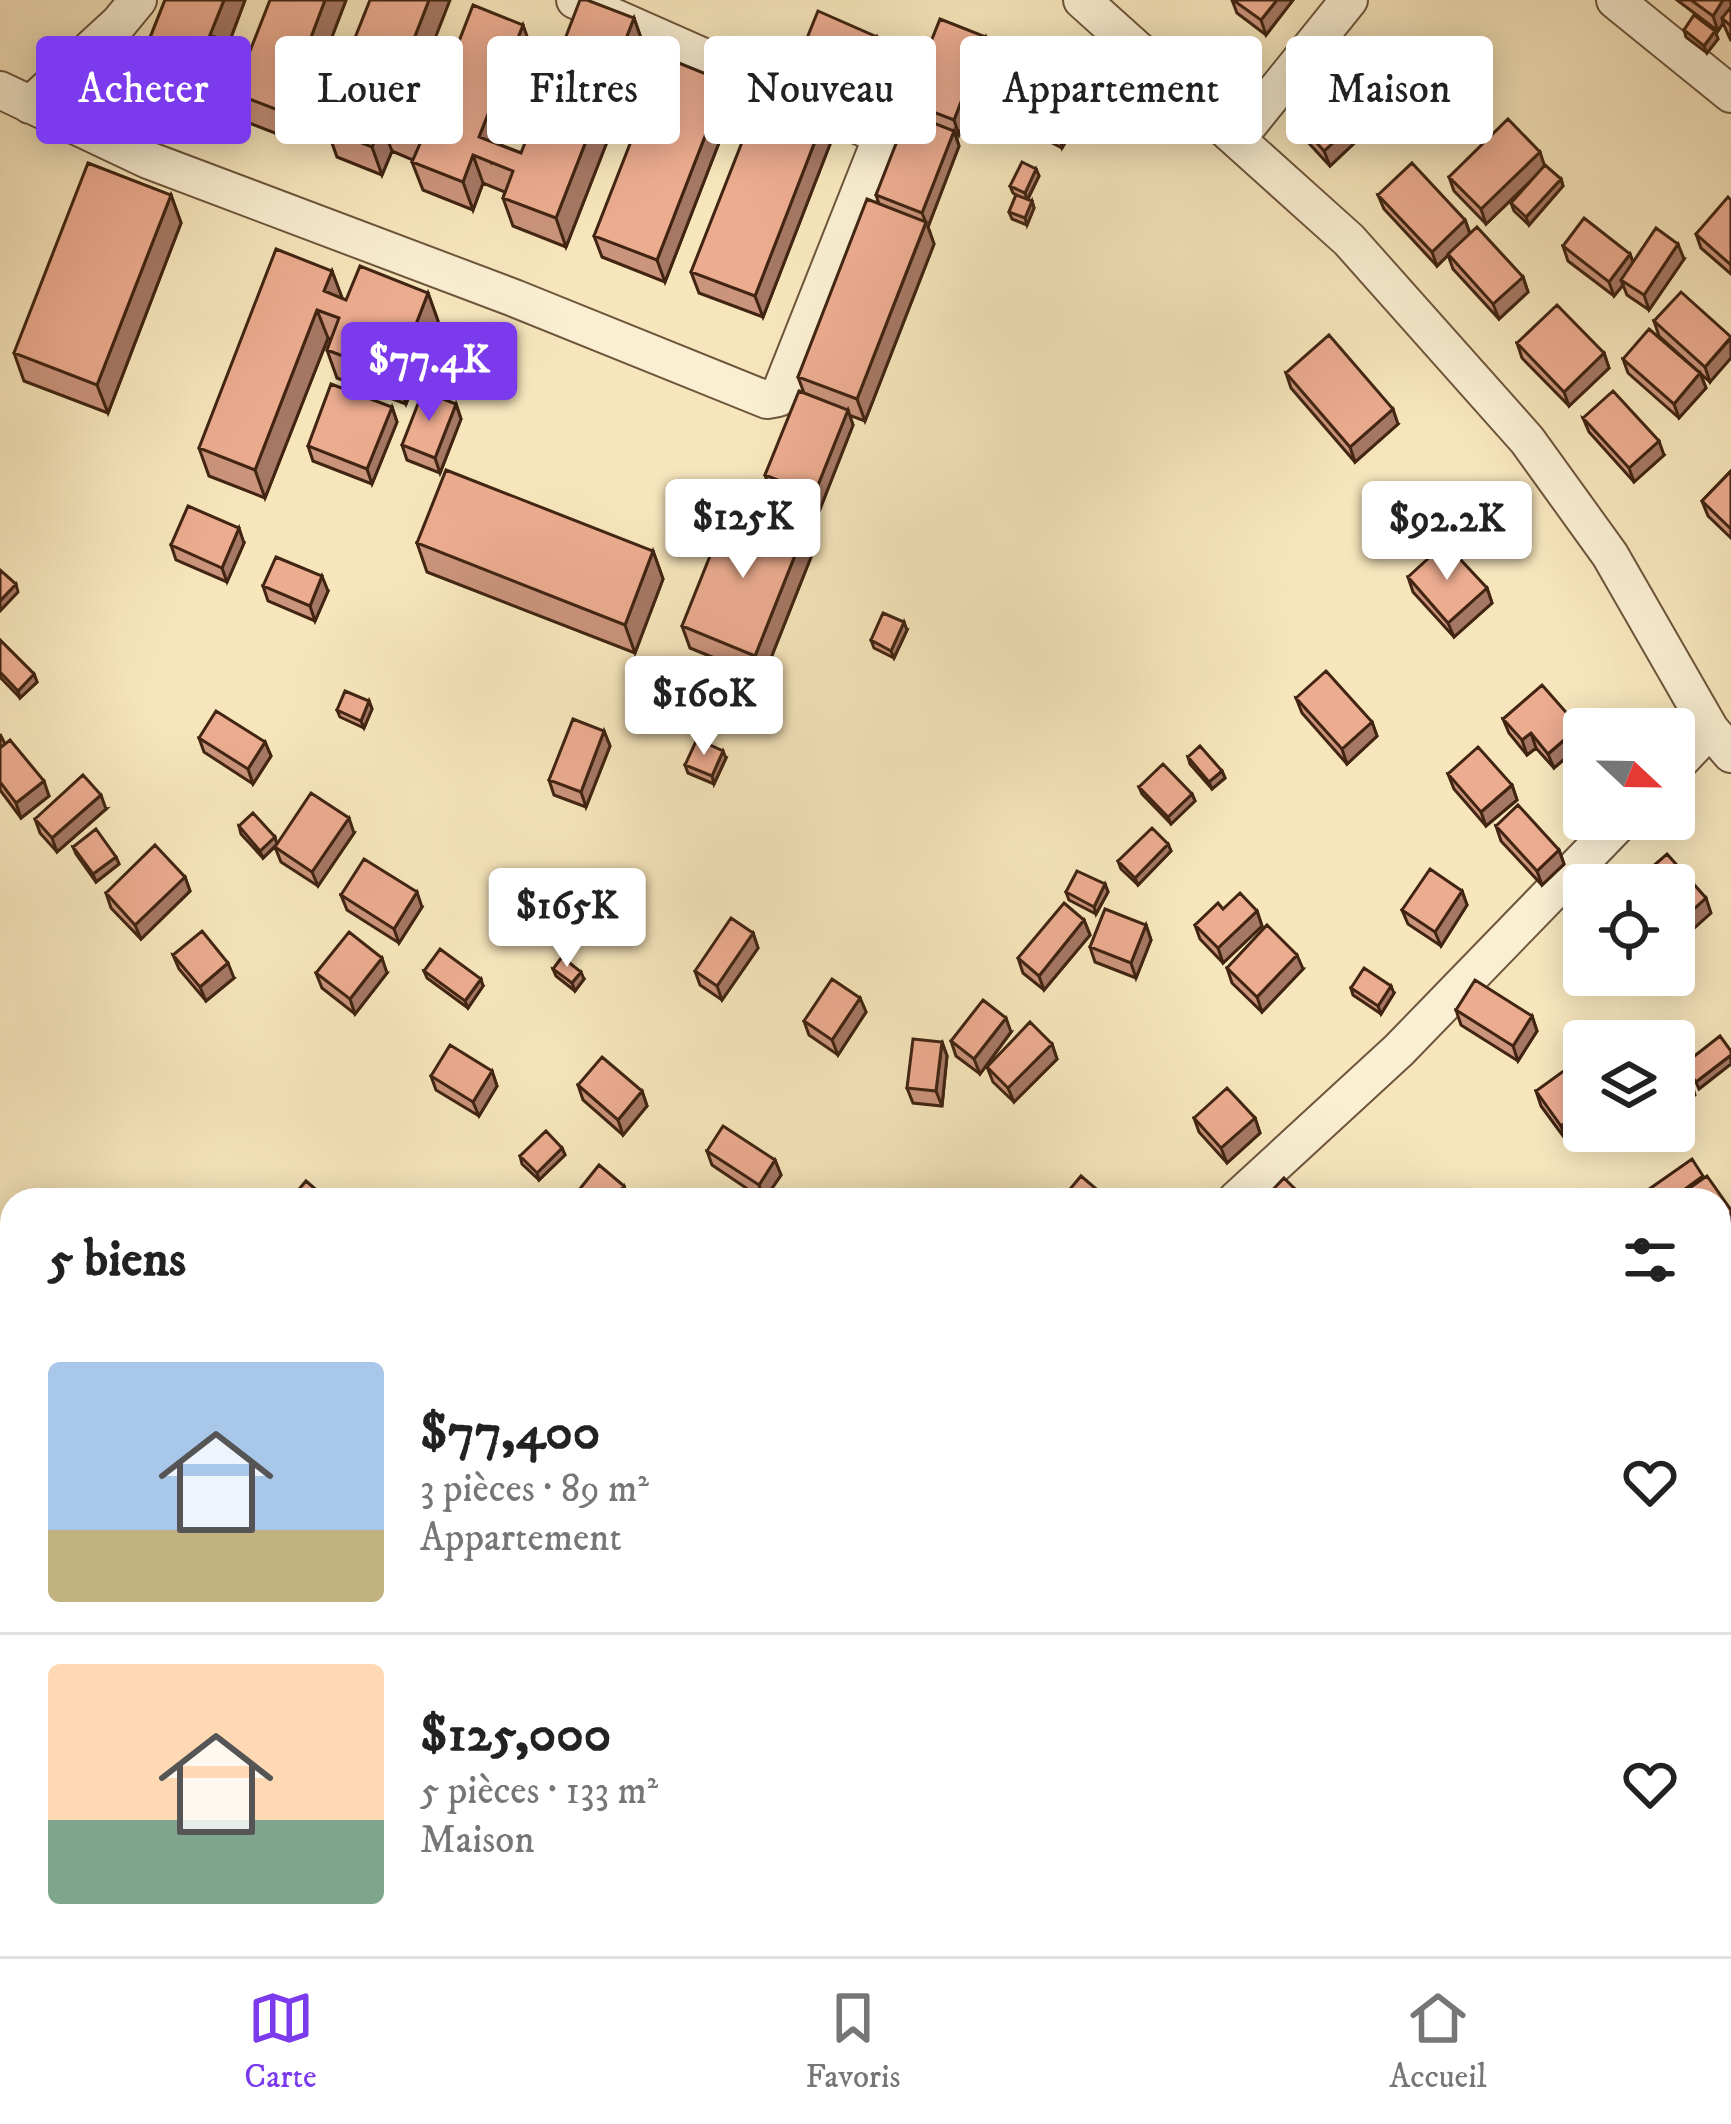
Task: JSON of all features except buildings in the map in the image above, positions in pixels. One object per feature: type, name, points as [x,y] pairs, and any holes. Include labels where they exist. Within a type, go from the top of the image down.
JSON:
[{"type":"street","points":[[137,0],[119,23],[15,98],[148,160],[514,298],[767,400],[778,398],[882,136],[575,0]]},
{"type":"street","points":[[1082,0],[1122,36]]},
{"type":"street","points":[[1262,108],[1349,0]]},
{"type":"street","points":[[1615,0],[1731,94]]},
{"type":"street","points":[[1243,144],[1349,240],[1527,440],[1610,555],[1720,742]]},
{"type":"street","points":[[1249,1188],[1399,1050],[1603,840]]}]
